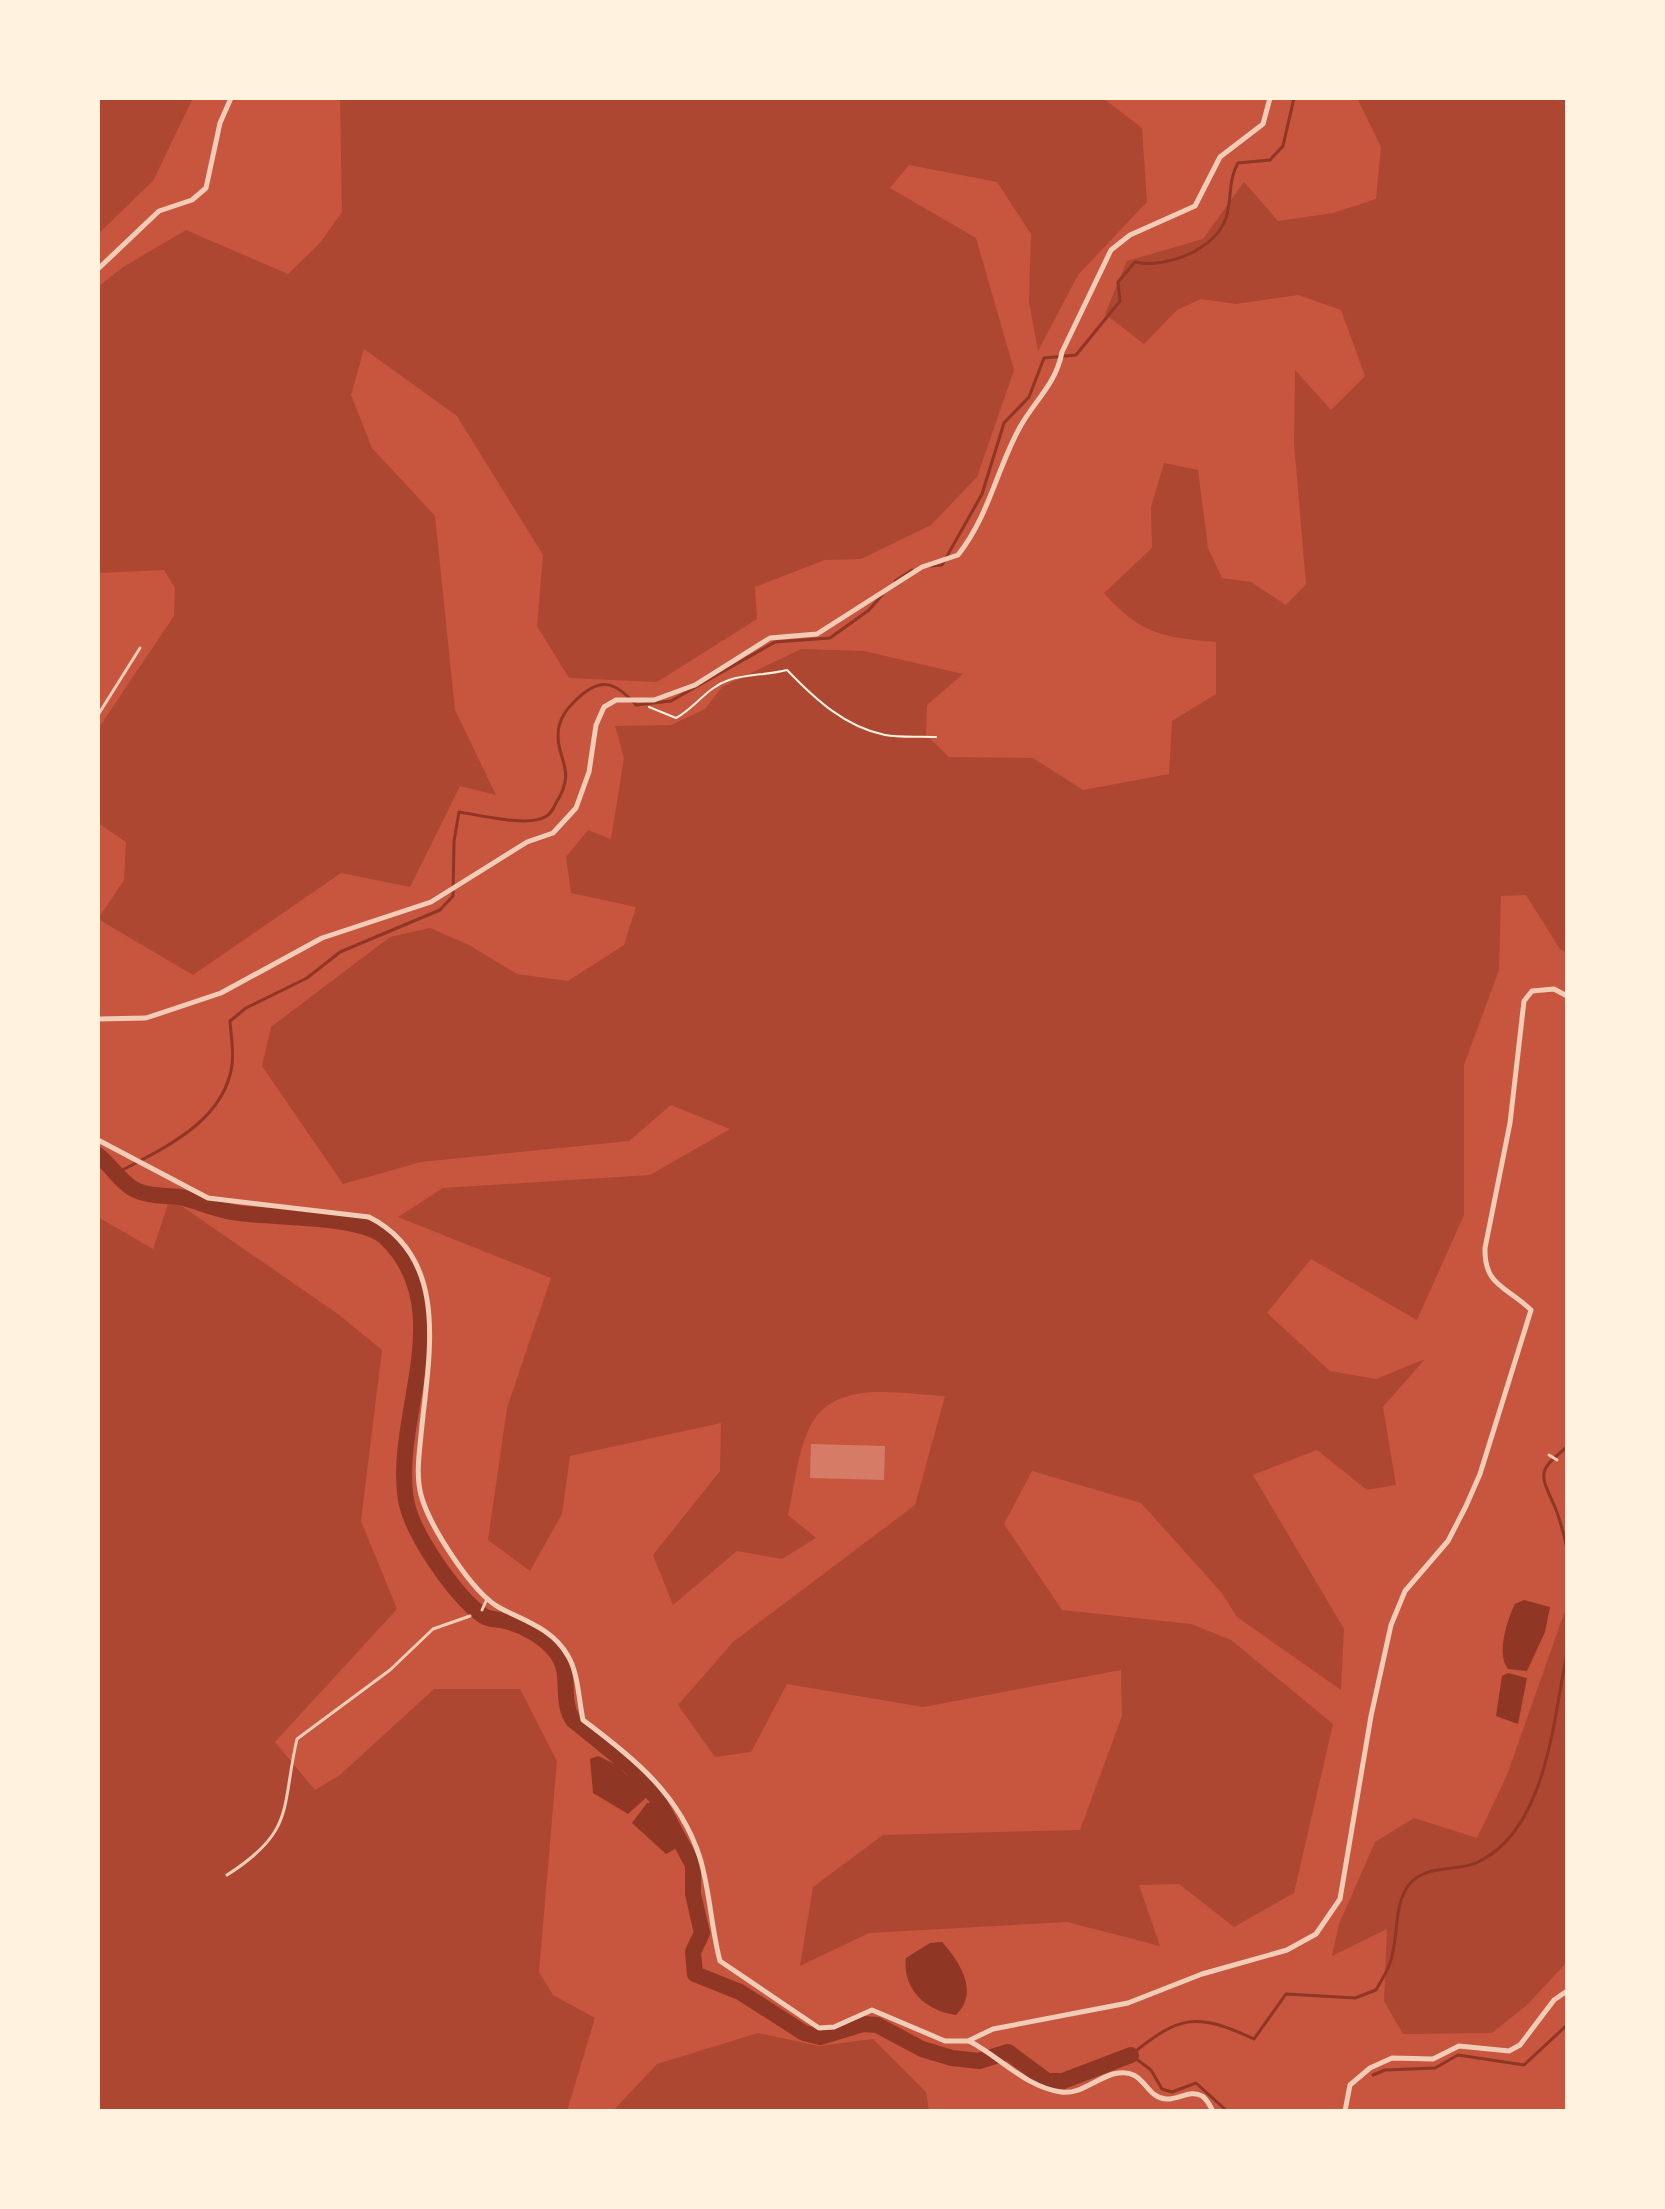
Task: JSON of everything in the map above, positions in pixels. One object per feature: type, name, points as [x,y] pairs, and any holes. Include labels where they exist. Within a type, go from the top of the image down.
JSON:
[{"type":"street","points":[[98,269],[159,211],[192,200],[206,188],[220,123],[231,98]]},
{"type":"street","points":[[98,1019],[146,1018],[221,993],[322,938],[431,902],[527,842],[553,833],[576,808],[589,772],[596,725],[604,707],[616,700],[654,700],[695,685],[770,638],[817,634],[922,567],[958,555],[993,495],[1021,425],[1040,402],[1059,370],[1062,352],[1104,260],[1130,235],[1195,206],[1220,157],[1263,124],[1270,98]]},
{"type":"street","points":[[968,2041],[993,2029],[1128,2003],[1202,1974],[1287,1950],[1316,1934],[1340,1899],[1371,1716],[1391,1625],[1405,1591],[1448,1541],[1466,1506],[1480,1474],[1531,1310],[1489,1278],[1484,1268],[1485,1248],[1510,1123],[1524,1001],[1532,991],[1544,988],[1567,996]]},
{"type":"street","points":[[98,1140],[208,1198],[369,1217],[391,1228],[405,1245],[416,1262],[431,1322],[419,1485],[422,1500],[451,1554],[487,1598],[499,1608],[534,1622],[569,1656],[583,1720],[662,1786],[687,1824],[700,1860],[711,1926],[725,1967],[819,2028],[834,2027],[872,2010],[936,2039],[968,2041],[985,2049],[998,2062],[1046,2088],[1063,2093],[1113,2074],[1128,2073],[1144,2080],[1160,2097],[1193,2093],[1204,2097],[1213,2111]]},
{"type":"street","points":[[1345,2111],[1350,2085],[1370,2068],[1392,2058],[1433,2059],[1459,2046],[1509,2051],[1520,2045],[1554,2000],[1567,1991]]},
{"type":"lane","points":[[98,715],[140,648]]},
{"type":"lane","points":[[1549,1455],[1557,1460]]},
{"type":"lane","points":[[482,1610],[487,1598]]},
{"type":"lane","points":[[227,1875],[248,1861],[284,1818],[297,1739],[390,1670],[433,1629],[470,1616]]},
{"type":"path","points":[[638,699],[654,711],[676,718],[694,708],[704,693],[728,680],[787,670],[818,702],[849,721],[885,735],[936,737]]},
{"type":"shaded area","points":[[98,98],[193,98],[153,181],[98,234]]},
{"type":"shaded area","points":[[340,98],[1103,98],[1142,128],[1147,202],[1078,275],[1038,351],[1029,302],[1031,234],[997,182],[909,165],[890,188],[976,238],[1014,370],[977,477],[931,525],[861,559],[825,560],[755,587],[757,619],[657,682],[569,678],[537,626],[543,555],[457,416],[364,349],[351,395],[372,448],[435,516],[455,710],[496,795],[460,786],[410,887],[341,873],[193,975],[98,919],[124,880],[126,842],[98,823],[98,729],[174,616],[175,588],[164,570],[98,573],[98,287],[123,267],[186,230],[288,274],[320,243],[342,212]]},
{"type":"shaded area","points":[[1357,98],[1567,98],[1567,953],[1560,949],[1526,895],[1501,896],[1499,970],[1464,1065],[1464,1215],[1417,1320],[1311,1259],[1267,1313],[1330,1371],[1376,1379],[1425,1359],[1383,1407],[1396,1485],[1367,1490],[1317,1450],[1253,1475],[1344,1629],[1341,1690],[1237,1617],[1221,1592],[1141,1503],[1032,1471],[1004,1524],[1062,1610],[1191,1624],[1231,1640],[1333,1724],[1294,1893],[1234,1927],[1179,1884],[1139,1885],[1160,1946],[1067,1922],[869,1933],[800,1966],[813,1887],[883,1835],[1080,1830],[1122,1716],[1121,1670],[923,1707],[787,1684],[751,1752],[715,1757],[678,1705],[733,1642],[915,1505],[945,1396],[868,1392],[832,1402],[818,1414],[804,1441],[788,1515],[816,1538],[782,1559],[737,1551],[673,1605],[653,1555],[720,1471],[721,1423],[570,1456],[562,1514],[530,1571],[488,1540],[507,1408],[551,1278],[398,1217],[443,1188],[650,1175],[730,1129],[671,1105],[629,1141],[421,1162],[343,1184],[262,1066],[271,1027],[390,937],[430,928],[469,945],[517,974],[568,981],[624,945],[636,907],[571,893],[566,857],[588,830],[611,839],[624,758],[615,726],[671,725],[705,709],[722,687],[801,649],[864,651],[963,674],[927,705],[926,735],[949,757],[1033,758],[1083,790],[1169,774],[1172,721],[1216,694],[1216,642],[1167,635],[1142,626],[1104,593],[1152,548],[1151,507],[1164,463],[1198,470],[1208,548],[1222,578],[1251,582],[1286,605],[1306,584],[1294,443],[1295,370],[1331,410],[1365,376],[1341,310],[1298,295],[1236,304],[1201,299],[1177,310],[1144,344],[1105,314],[1127,261],[1203,239],[1244,182],[1278,221],[1333,213],[1376,199],[1381,147]]},
{"type":"shaded area","points":[[170,1198],[338,1314],[382,1350],[361,1521],[397,1609],[275,1742],[315,1790],[340,1775],[434,1689],[520,1689],[557,1761],[539,1972],[553,1995],[595,2018],[567,2111],[98,2111],[98,1217],[153,1249]]},
{"type":"shaded area","points":[[1524,1600],[1550,1607],[1545,1632],[1527,1671],[1508,1669],[1503,1655],[1504,1637],[1512,1611],[1515,1604]]},
{"type":"shaded area","points":[[1567,1605],[1567,1962],[1527,2005],[1492,2033],[1403,2034],[1384,2001],[1387,1929],[1332,1956],[1339,1924],[1375,1842],[1414,1818],[1477,1838],[1507,1775]]},
{"type":"shaded area","points":[[1508,1673],[1527,1678],[1518,1724],[1496,1716],[1502,1676]]},
{"type":"shaded area","points":[[598,1756],[617,1765],[648,1796],[628,1814],[593,1793],[590,1759]]},
{"type":"shaded area","points":[[647,1803],[653,1803],[661,1812],[675,1849],[666,1854],[632,1823]]},
{"type":"shaded area","points":[[942,1942],[960,1967],[967,1987],[963,2006],[956,2015],[935,2009],[918,1997],[906,1969],[906,1958],[930,1943]]},
{"type":"shaded area","points":[[758,2033],[819,2046],[873,2039],[926,2092],[929,2111],[613,2111],[657,2064]]},
{"type":"building","points":[[811,1444],[885,1446],[884,1480],[810,1478]]},
{"type":"waterway","points":[[931,566],[942,565],[982,494],[1004,423],[1029,397],[1044,358],[1076,355],[1120,301],[1118,282],[1135,262],[1174,260],[1188,255],[1211,239],[1226,218],[1238,163],[1270,160],[1283,146],[1294,98]]},
{"type":"waterway","points":[[895,581],[912,570]]},
{"type":"waterway","points":[[117,1173],[171,1144],[204,1118],[217,1103],[227,1085],[232,1065],[230,1021],[246,1008],[307,978],[340,952],[440,910],[453,896],[454,841],[459,812],[516,821],[537,820],[549,814],[565,780],[559,726],[567,710],[584,693],[606,685],[621,690],[636,705],[671,701],[775,642],[830,638],[869,610],[882,595]]},
{"type":"waterway","points":[[98,1155],[127,1185],[143,1193],[180,1197],[232,1212],[336,1221],[374,1230],[386,1238],[408,1266],[418,1298],[421,1330],[404,1468],[410,1514],[436,1563],[471,1606],[487,1618],[526,1629],[546,1641],[556,1652],[564,1669],[567,1703],[573,1720],[631,1767],[658,1800],[693,1865],[693,1894],[702,1933],[693,1952],[695,1974],[740,1992],[804,2033],[820,2037],[863,2024],[877,2025],[922,2049],[952,2058],[979,2061],[1008,2052],[1047,2081],[1063,2081],[1131,2055]]},
{"type":"waterway","points":[[1567,1447],[1546,1467],[1544,1473],[1567,1549]]},
{"type":"waterway","points":[[1227,2111],[1196,2083],[1172,2092],[1162,2089],[1151,2070],[1131,2055],[1163,2032],[1189,2022],[1217,2024],[1254,2039],[1286,1994],[1355,1998],[1376,1990],[1390,1963],[1400,1904],[1408,1886],[1422,1874],[1476,1863],[1500,1848],[1518,1826],[1543,1771],[1567,1653]]},
{"type":"waterway","points":[[1373,2075],[1385,2070],[1435,2068],[1458,2055],[1524,2065],[1567,2025]]}]
